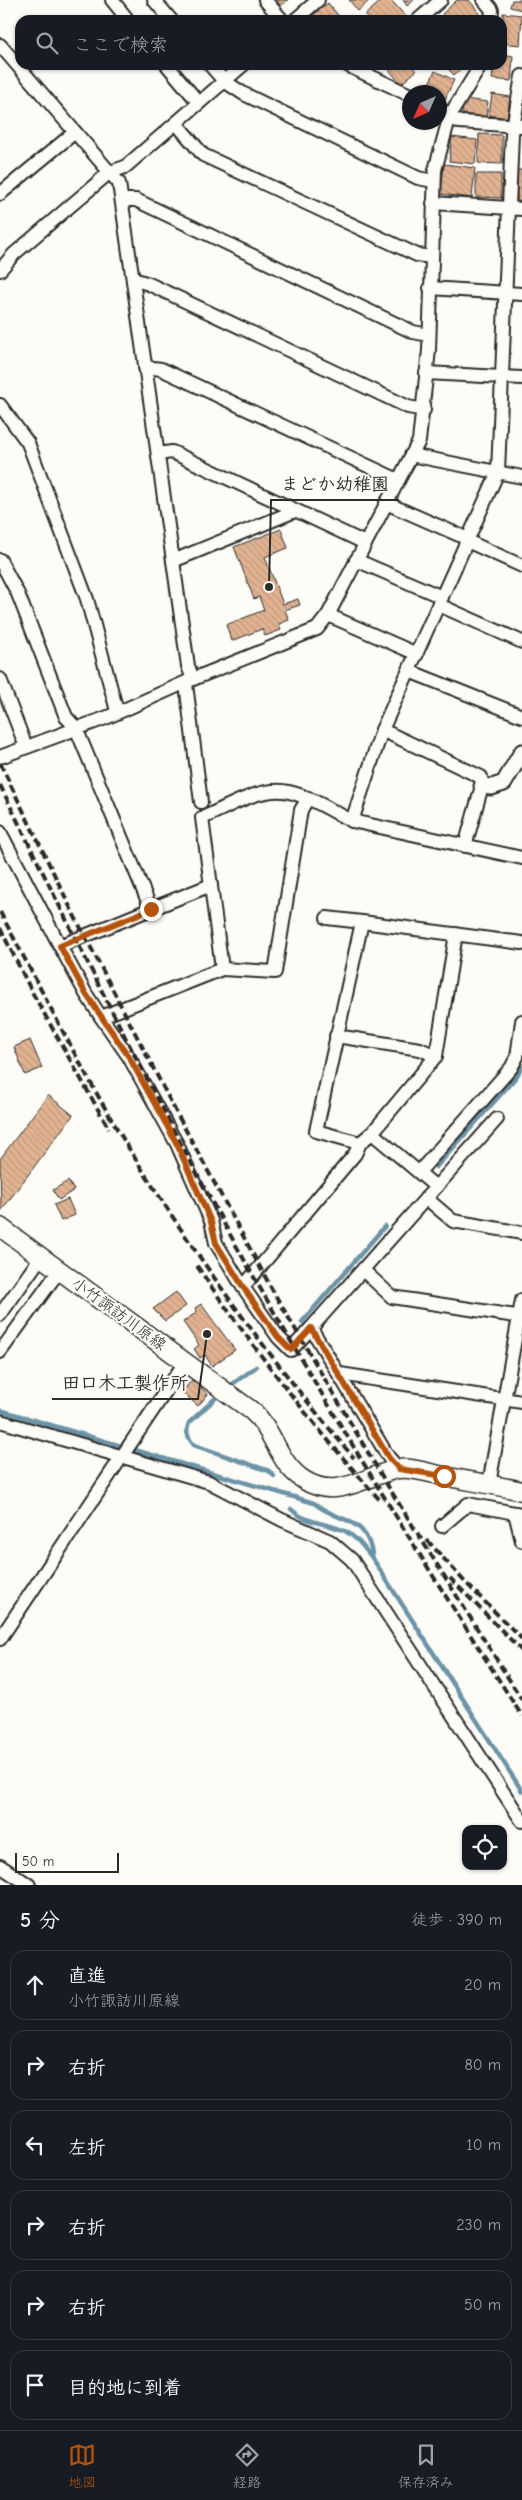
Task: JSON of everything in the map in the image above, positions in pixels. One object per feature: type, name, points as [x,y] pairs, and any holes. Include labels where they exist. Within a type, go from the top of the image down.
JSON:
[{"type":"main road","name":"小竹諏訪川原線","points":[[0,1227],[263,1421],[279,1455],[294,1472],[312,1484],[334,1490],[399,1469],[522,1490]]},
{"type":"street","points":[[112,0],[124,15]]},
{"type":"street","points":[[154,0],[167,15]]},
{"type":"street","points":[[265,0],[278,15]]},
{"type":"street","points":[[301,15],[318,0]]},
{"type":"street","points":[[424,15],[441,0]]},
{"type":"street","points":[[484,0],[492,10],[492,15]]},
{"type":"street","points":[[0,45],[15,62]]},
{"type":"street","points":[[22,70],[119,183],[123,200],[188,666],[201,802]]},
{"type":"street","points":[[170,70],[199,103]]},
{"type":"street","points":[[214,70],[224,81],[244,94],[418,178],[433,181]]},
{"type":"street","points":[[0,270],[14,254],[110,172],[125,167],[237,70]]},
{"type":"street","points":[[369,70],[402,90]]},
{"type":"street","points":[[447,109],[477,70]]},
{"type":"street","points":[[352,821],[382,730],[498,472],[508,209],[522,76]]},
{"type":"street","points":[[447,113],[459,122],[517,126]]},
{"type":"street","points":[[176,123],[203,155],[417,254],[431,258]]},
{"type":"street","points":[[0,757],[317,630],[328,615],[419,441],[424,410],[429,335],[433,181],[442,130]]},
{"type":"street","points":[[0,194],[75,132]]},
{"type":"street","points":[[123,200],[136,200],[412,332],[429,335]]},
{"type":"street","points":[[433,203],[522,209]]},
{"type":"street","points":[[133,279],[149,284],[408,407],[424,410]]},
{"type":"street","points":[[430,288],[522,294]]},
{"type":"street","points":[[145,367],[161,369],[398,480]]},
{"type":"street","points":[[426,373],[522,378]]},
{"type":"street","points":[[0,405],[28,443],[87,599],[116,711]]},
{"type":"street","points":[[158,454],[172,452],[364,543]]},
{"type":"street","points":[[411,455],[522,477]]},
{"type":"street","points":[[386,503],[522,566]]},
{"type":"street","points":[[173,561],[294,511]]},
{"type":"street","points":[[0,560],[18,594],[66,717],[76,728],[151,909]]},
{"type":"street","points":[[356,560],[522,642]]},
{"type":"street","points":[[328,615],[417,654]]},
{"type":"street","points":[[409,671],[522,716]]},
{"type":"street","points":[[0,680],[26,747]]},
{"type":"street","points":[[382,730],[482,777],[482,786],[465,846]]},
{"type":"street","points":[[482,786],[492,787],[504,783],[522,752]]},
{"type":"street","points":[[222,969],[202,818],[255,796],[273,791],[288,791],[308,798],[352,821],[522,858]]},
{"type":"street","points":[[101,1017],[222,969],[275,972],[301,810],[308,798]]},
{"type":"street","points":[[0,832],[86,994],[129,1057],[177,1144],[211,1222],[216,1243],[243,1287],[278,1337],[291,1350],[497,1119]]},
{"type":"street","points":[[60,946],[211,885]]},
{"type":"street","points":[[326,918],[522,943]]},
{"type":"street","points":[[360,1143],[316,1131],[362,922]]},
{"type":"street","points":[[243,1287],[355,1154],[360,1143],[372,1133],[436,1056],[456,934]]},
{"type":"street","points":[[419,1172],[511,1068],[517,1057],[522,1021]]},
{"type":"street","points":[[336,1036],[420,1049],[436,1056]]},
{"type":"street","points":[[372,1133],[436,1187]]},
{"type":"street","points":[[426,1198],[453,1221],[522,1233]]},
{"type":"street","points":[[0,1315],[41,1258]]},
{"type":"street","points":[[363,1270],[392,1297],[520,1317]]},
{"type":"street","points":[[0,1352],[4,1337],[61,1272]]},
{"type":"street","points":[[489,1484],[522,1300]]},
{"type":"street","points":[[311,1328],[389,1458],[399,1469]]},
{"type":"street","points":[[0,1639],[185,1362]]},
{"type":"street","points":[[340,1374],[522,1402]]},
{"type":"street","points":[[0,1421],[209,1482],[282,1520],[330,1541],[352,1560],[522,1821]]},
{"type":"street","points":[[442,1526],[468,1504],[519,1514],[522,1541]]},
{"type":"street","points":[[0,1866],[29,1885]]},
{"type":"building","points":[[276,0],[288,0],[281,6]]},
{"type":"building","points":[[349,0],[370,0],[358,11]]},
{"type":"building","points":[[382,0],[391,0],[404,15],[365,15]]},
{"type":"building","points":[[403,0],[414,0],[407,6]]},
{"type":"building","points":[[457,0],[469,0],[479,15],[443,15]]},
{"type":"building","points":[[512,0],[522,0],[522,10],[510,7]]},
{"type":"building","points":[[328,3],[338,15],[313,15]]},
{"type":"building","points":[[503,13],[522,15],[520,45],[507,44],[507,15],[503,15]]},
{"type":"building","points":[[507,55],[513,56],[511,81],[492,79],[493,70],[507,70]]},
{"type":"building","points":[[389,70],[415,70],[416,71],[401,84]]},
{"type":"building","points":[[449,70],[460,70],[454,75]]},
{"type":"building","points":[[435,71],[454,80],[447,95],[447,85],[428,85]]},
{"type":"building","points":[[492,94],[510,97],[507,118],[489,115]]},
{"type":"building","points":[[464,99],[488,102],[486,117],[462,114]]},
{"type":"building","points":[[479,134],[502,135],[502,164],[478,163]]},
{"type":"building","points":[[452,137],[477,140],[475,164],[449,161]]},
{"type":"building","points":[[444,164],[475,168],[472,198],[441,194]]},
{"type":"building","points":[[517,170],[522,170],[522,202],[517,202]]},
{"type":"building","points":[[476,174],[501,174],[501,198],[476,197]]},
{"type":"building","points":[[281,529],[288,548],[265,557],[283,604],[298,599],[300,605],[285,610],[289,620],[279,624],[281,630],[265,636],[262,629],[232,641],[226,625],[264,610],[259,597],[254,599],[234,547]]},
{"type":"building","points":[[30,1040],[42,1068],[25,1075],[14,1047]]},
{"type":"building","points":[[48,1095],[73,1115],[1,1211],[0,1159]]},
{"type":"building","points":[[68,1181],[74,1190],[59,1200],[53,1190]]},
{"type":"building","points":[[68,1199],[75,1215],[61,1221],[54,1205]]},
{"type":"building","points":[[176,1292],[186,1306],[165,1321],[153,1309]]},
{"type":"building","points":[[201,1304],[235,1350],[212,1366],[205,1355],[200,1358],[194,1349],[199,1345],[183,1322],[197,1312],[195,1308]]},
{"type":"building","points":[[192,1380],[208,1394],[198,1406],[182,1392]]},
{"type":"waterway","points":[[436,1167],[516,1077],[522,1067]]},
{"type":"waterway","points":[[302,1322],[385,1226]]},
{"type":"waterway","points":[[227,1388],[256,1367]]},
{"type":"waterway","points":[[221,1393],[189,1423],[187,1432],[190,1440],[194,1445],[269,1471],[274,1476]]},
{"type":"waterway","points":[[0,1410],[314,1503],[359,1527],[370,1545],[373,1559],[522,1791]]},
{"type":"waterway","points":[[291,1509],[303,1517],[345,1531],[353,1536],[373,1559]]},
{"type":"railway","points":[[0,763],[73,913],[176,1112],[274,1293],[386,1483],[522,1700]]},
{"type":"railway","points":[[0,785],[129,1045],[231,1237],[360,1457],[522,1716]]},
{"type":"railway","points":[[0,912],[101,1101],[163,1202],[241,1315],[354,1458]]},
{"type":"railway","points":[[0,928],[32,992],[109,1129]]},
{"type":"railway","points":[[197,1266],[284,1386],[380,1500]]},
{"type":"railway","points":[[427,1540],[464,1581],[522,1639]]},
{"type":"railway","points":[[450,1578],[522,1651]]},
{"type":"place","name":"まどか幼稚園","points":[[269,587]]},
{"type":"place","name":"田口木工製作所","points":[[207,1334]]},
{"type":"route","points":[[151,909],[60,946],[86,994],[129,1057],[177,1144],[211,1222],[216,1243],[243,1287],[278,1337],[291,1350],[311,1328],[389,1458],[399,1469],[422,1471],[444,1476]]}]
